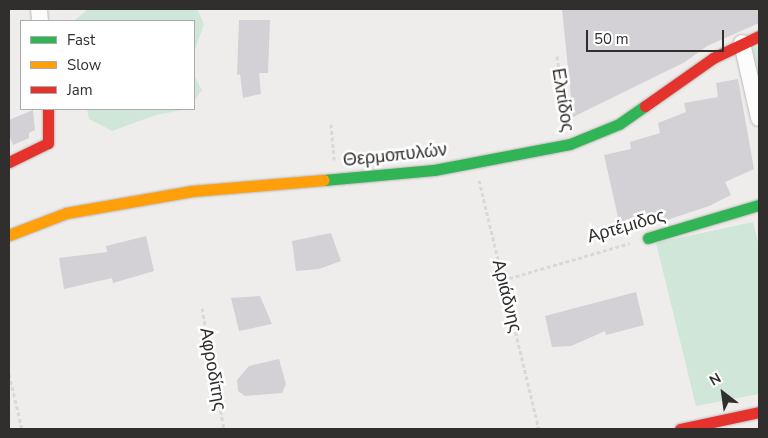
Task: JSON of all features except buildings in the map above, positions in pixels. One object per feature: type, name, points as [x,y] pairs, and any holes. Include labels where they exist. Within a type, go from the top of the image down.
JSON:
[{"type":"street","name":"Θερμοπυλών","points":[[9,235],[66,213],[192,191],[434,170],[570,144],[619,124],[713,58],[759,36]]},
{"type":"street","points":[[742,43],[759,118]]},
{"type":"street","points":[[9,162],[48,143],[48,110]]},
{"type":"street","name":"Αρτέμιδος","points":[[648,238],[758,209]]},
{"type":"street","points":[[680,429],[759,412]]},
{"type":"path","name":"Ελπίδος","points":[[556,56],[570,144]]},
{"type":"path","points":[[331,124],[335,178]]},
{"type":"path","name":"Αριάδνης","points":[[475,162],[539,429]]},
{"type":"path","name":"Αρτέμιδος","points":[[503,280],[648,238]]},
{"type":"path","name":"Αφροδίτης","points":[[202,308],[224,429]]},
{"type":"path","points":[[9,374],[22,429]]},
{"type":"green space","points":[[88,9],[197,9],[204,24],[195,50],[195,20],[75,20]]},
{"type":"green space","points":[[759,46],[759,81],[753,48]]},
{"type":"green space","points":[[195,77],[202,90],[195,100]]},
{"type":"green space","points":[[87,110],[183,110],[156,115],[112,131],[89,119]]},
{"type":"green space","points":[[753,222],[759,246],[759,394],[696,406],[656,243]]},
{"type":"traffic: fast","points":[[324,180],[434,170],[570,144],[619,124],[645,106]]},
{"type":"traffic: fast","points":[[648,238],[759,205]]},
{"type":"traffic: slow","points":[[9,235],[66,213],[192,191],[324,180]]},
{"type":"traffic: jam","points":[[645,106],[713,58],[759,36]]},
{"type":"traffic: jam","points":[[9,162],[48,143],[48,110]]},
{"type":"traffic: jam","points":[[680,429],[759,412]]}]
